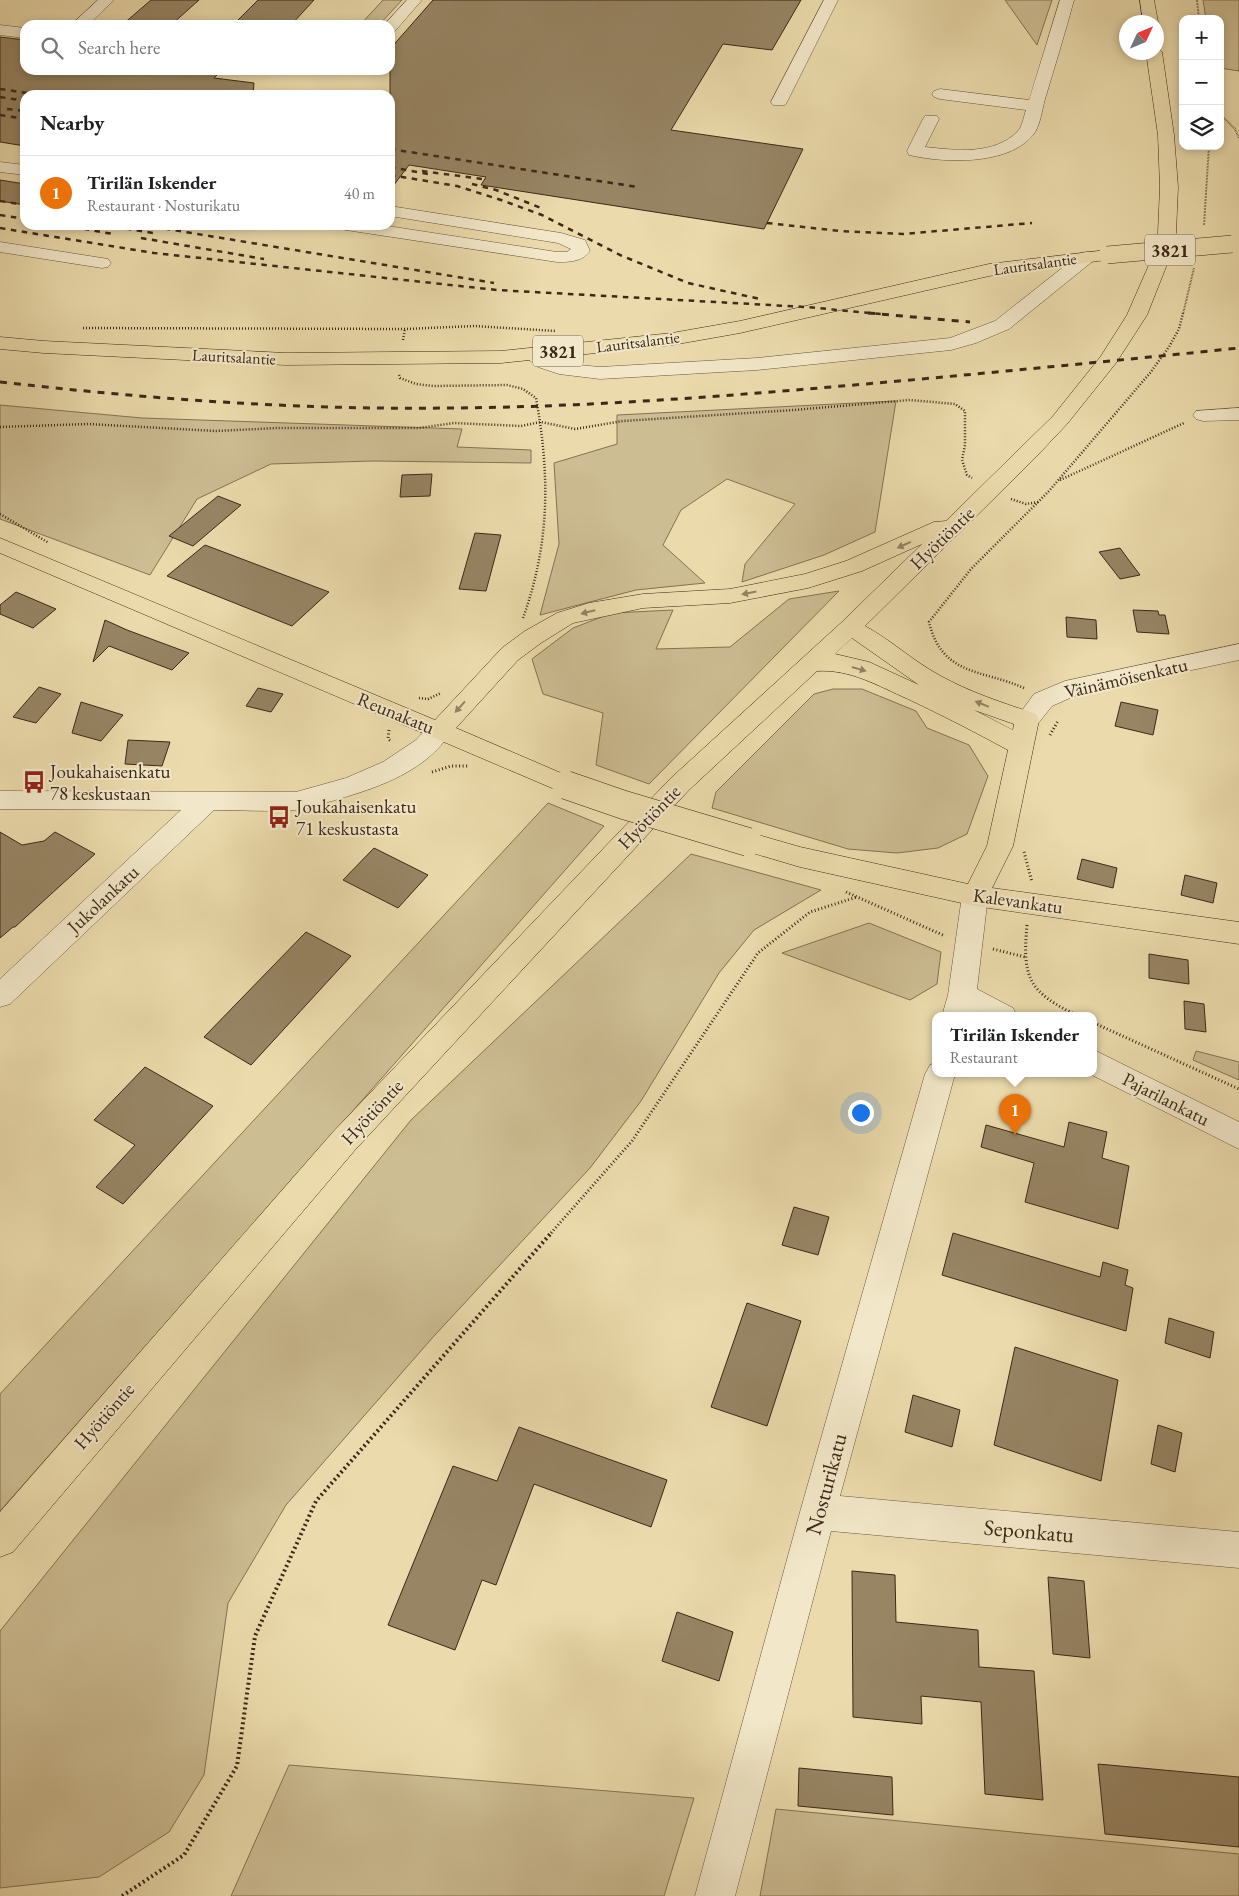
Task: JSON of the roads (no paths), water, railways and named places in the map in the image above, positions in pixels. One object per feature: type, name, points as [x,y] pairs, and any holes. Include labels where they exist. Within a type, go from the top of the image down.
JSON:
[{"type":"main road","points":[[1147,0],[1149,15]]},
{"type":"main road","name":"Hyötiöntie","points":[[0,1540],[45,1484],[344,1141],[680,784],[812,663],[992,490],[1060,420],[1109,359],[1137,315],[1167,233],[1169,187],[1166,135],[1155,60]]},
{"type":"main road","name":"Lauritsalantie","points":[[0,342],[44,347],[286,359],[501,357],[672,339],[730,328],[989,270],[1088,257],[1235,244]]},
{"type":"main road","points":[[439,731],[510,654],[533,637],[565,618],[589,611],[643,601],[730,596],[808,581],[854,566],[964,517]]},
{"type":"main road","name":"Reunakatu","points":[[0,545],[566,785],[624,805],[800,857]]},
{"type":"main road","points":[[850,627],[876,642],[930,681],[988,706],[1027,720]]},
{"type":"main road","points":[[812,663],[833,662],[861,668],[966,716],[1021,746]]},
{"type":"main road","name":"Väinämöisenkatu","points":[[975,896],[1000,846],[1027,720]]},
{"type":"main road","name":"Kalevankatu","points":[[800,857],[975,896],[1029,902],[1239,933]]},
{"type":"street","points":[[84,20],[102,0]]},
{"type":"street","points":[[395,22],[415,0]]},
{"type":"street","points":[[779,102],[831,0]]},
{"type":"street","points":[[932,120],[915,152],[962,156],[989,153],[1010,144],[1026,133],[1068,0]]},
{"type":"street","points":[[0,30],[20,32]]},
{"type":"street","points":[[940,94],[1035,106]]},
{"type":"street","points":[[0,152],[20,155]]},
{"type":"street","points":[[0,166],[20,169]]},
{"type":"street","points":[[358,230],[411,249],[542,270],[571,263],[581,251],[579,244],[561,238],[395,212]]},
{"type":"street","points":[[0,247],[102,264]]},
{"type":"street","points":[[532,354],[545,363],[566,370],[600,373],[757,364],[951,344],[969,339],[1002,325],[1088,257]]},
{"type":"street","points":[[1203,415],[1239,414]]},
{"type":"street","name":"Väinämöisenkatu","points":[[1027,720],[1043,700],[1073,687],[1239,652]]},
{"type":"street","points":[[0,800],[296,801],[343,790],[394,769],[428,746],[439,731]]},
{"type":"street","name":"Jukolankatu","points":[[0,996],[206,802]]},
{"type":"street","points":[[975,896],[959,1006],[986,1012]]},
{"type":"street","name":"Pajarilankatu","points":[[1097,1064],[1239,1136]]},
{"type":"street","name":"Nosturikatu","points":[[715,1896],[818,1512],[939,1077]]},
{"type":"street","name":"Seponkatu","points":[[818,1512],[1239,1550]]},
{"type":"railway","points":[[0,89],[20,92]]},
{"type":"railway","points":[[0,97],[20,100]]},
{"type":"railway","points":[[7,109],[20,110]]},
{"type":"railway","points":[[0,115],[20,118]]},
{"type":"railway","points":[[395,150],[638,187]]},
{"type":"railway","points":[[395,168],[428,174]]},
{"type":"railway","points":[[422,171],[482,179]]},
{"type":"railway","points":[[395,176],[457,186],[501,200],[542,215],[620,255],[688,283],[760,299]]},
{"type":"railway","points":[[472,184],[496,190],[541,208]]},
{"type":"railway","points":[[0,201],[20,204]]},
{"type":"railway","points":[[0,215],[20,218]]},
{"type":"railway","points":[[767,223],[840,231],[903,234],[1032,223]]},
{"type":"railway","points":[[0,228],[154,253],[497,290],[806,307],[881,314]]},
{"type":"railway","points":[[90,230],[113,234]]},
{"type":"railway","points":[[135,230],[153,233]]},
{"type":"railway","points":[[173,230],[494,283]]},
{"type":"railway","points":[[141,238],[264,259]]},
{"type":"railway","points":[[868,313],[970,322]]},
{"type":"railway","points":[[0,382],[112,394],[280,405],[392,408],[508,407],[626,402],[804,389],[1239,348]]},
{"type":"place","name":"Joukahaisenkatu 78 keskustaan","points":[[34,782]]},
{"type":"place","name":"Joukahaisenkatu 71 keskustasta","points":[[279,817]]},
{"type":"place","name":"Tirilän Iskender","points":[[1015,1135]]}]
